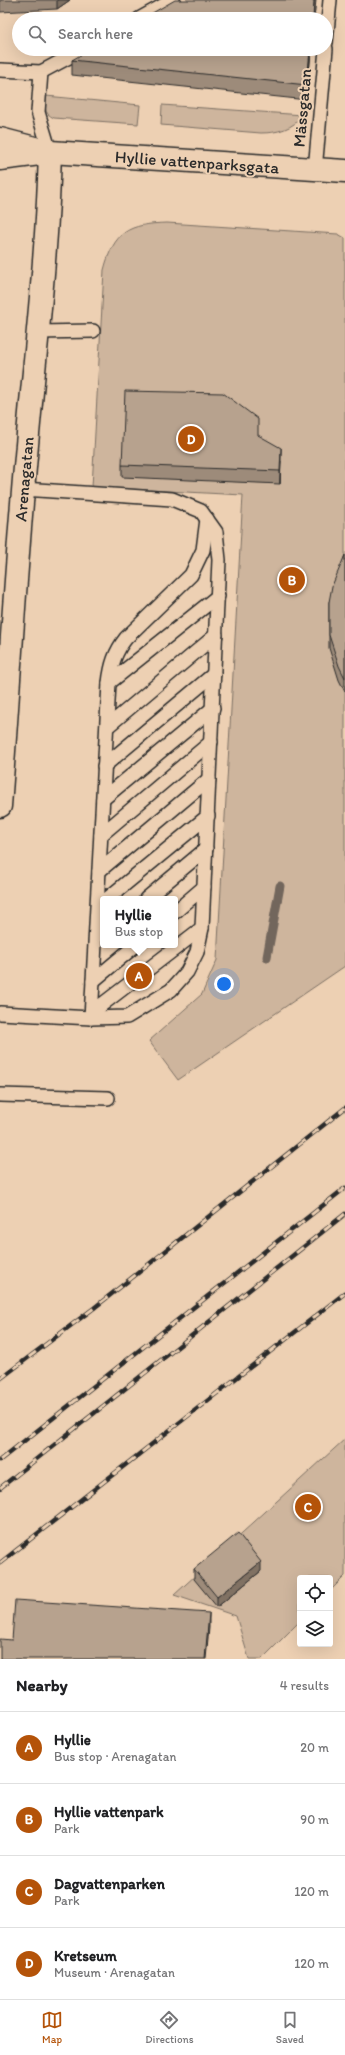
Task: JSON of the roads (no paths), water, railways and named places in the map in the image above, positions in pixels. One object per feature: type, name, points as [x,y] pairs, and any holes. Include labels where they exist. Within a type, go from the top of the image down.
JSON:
[{"type":"street","name":"Hyllie vattenparksgata","points":[[0,139],[50,152],[345,171]]},
{"type":"street","name":"Hyllie vattenparksgata","points":[[0,159],[50,152]]},
{"type":"street","name":"Arenagatan","points":[[0,806],[23,489],[39,332],[48,214],[50,152]]},
{"type":"lane","points":[[152,12],[173,0]]},
{"type":"lane","points":[[329,12],[330,0]]},
{"type":"lane","points":[[0,70],[41,72],[71,56]]},
{"type":"lane","name":"Mässgatan","points":[[315,170],[325,56]]},
{"type":"lane","points":[[41,72],[38,112],[50,152]]},
{"type":"lane","points":[[39,332],[92,331]]},
{"type":"lane","points":[[0,1013],[127,1018],[171,990],[187,972],[197,952],[202,928],[218,596],[219,560],[216,532],[201,511],[172,499],[23,489]]},
{"type":"lane","points":[[91,1016],[92,982],[99,938],[99,871],[106,727],[112,662],[117,650],[126,638],[191,576],[203,550],[207,519]]},
{"type":"lane","points":[[109,683],[218,596]]},
{"type":"lane","points":[[106,727],[216,635]]},
{"type":"lane","points":[[104,766],[214,674]]},
{"type":"lane","points":[[103,799],[213,708]]},
{"type":"lane","points":[[101,836],[211,742]]},
{"type":"lane","points":[[99,871],[209,779]]},
{"type":"lane","points":[[111,896],[208,816]]},
{"type":"lane","points":[[150,896],[206,849]]},
{"type":"lane","points":[[178,909],[204,887]]},
{"type":"lane","points":[[178,947],[202,928]]},
{"type":"lane","points":[[92,982],[132,948]]},
{"type":"lane","points":[[91,1016],[177,948]]},
{"type":"lane","points":[[0,1095],[108,1098]]},
{"type":"waterway","points":[[267,957],[280,886]]},
{"type":"railway","points":[[0,1379],[94,1308],[345,1108]]},
{"type":"railway","points":[[0,1460],[345,1188]]},
{"type":"railway","points":[[0,1488],[345,1214]]},
{"type":"railway","points":[[0,1563],[345,1293]]},
{"type":"place","name":"Kretseum","points":[[191,439]]},
{"type":"place","name":"Hyllie vattenpark","points":[[292,580]]},
{"type":"place","name":"Hyllie","points":[[139,976]]},
{"type":"place","name":"Dagvattenparken","points":[[308,1507]]}]
